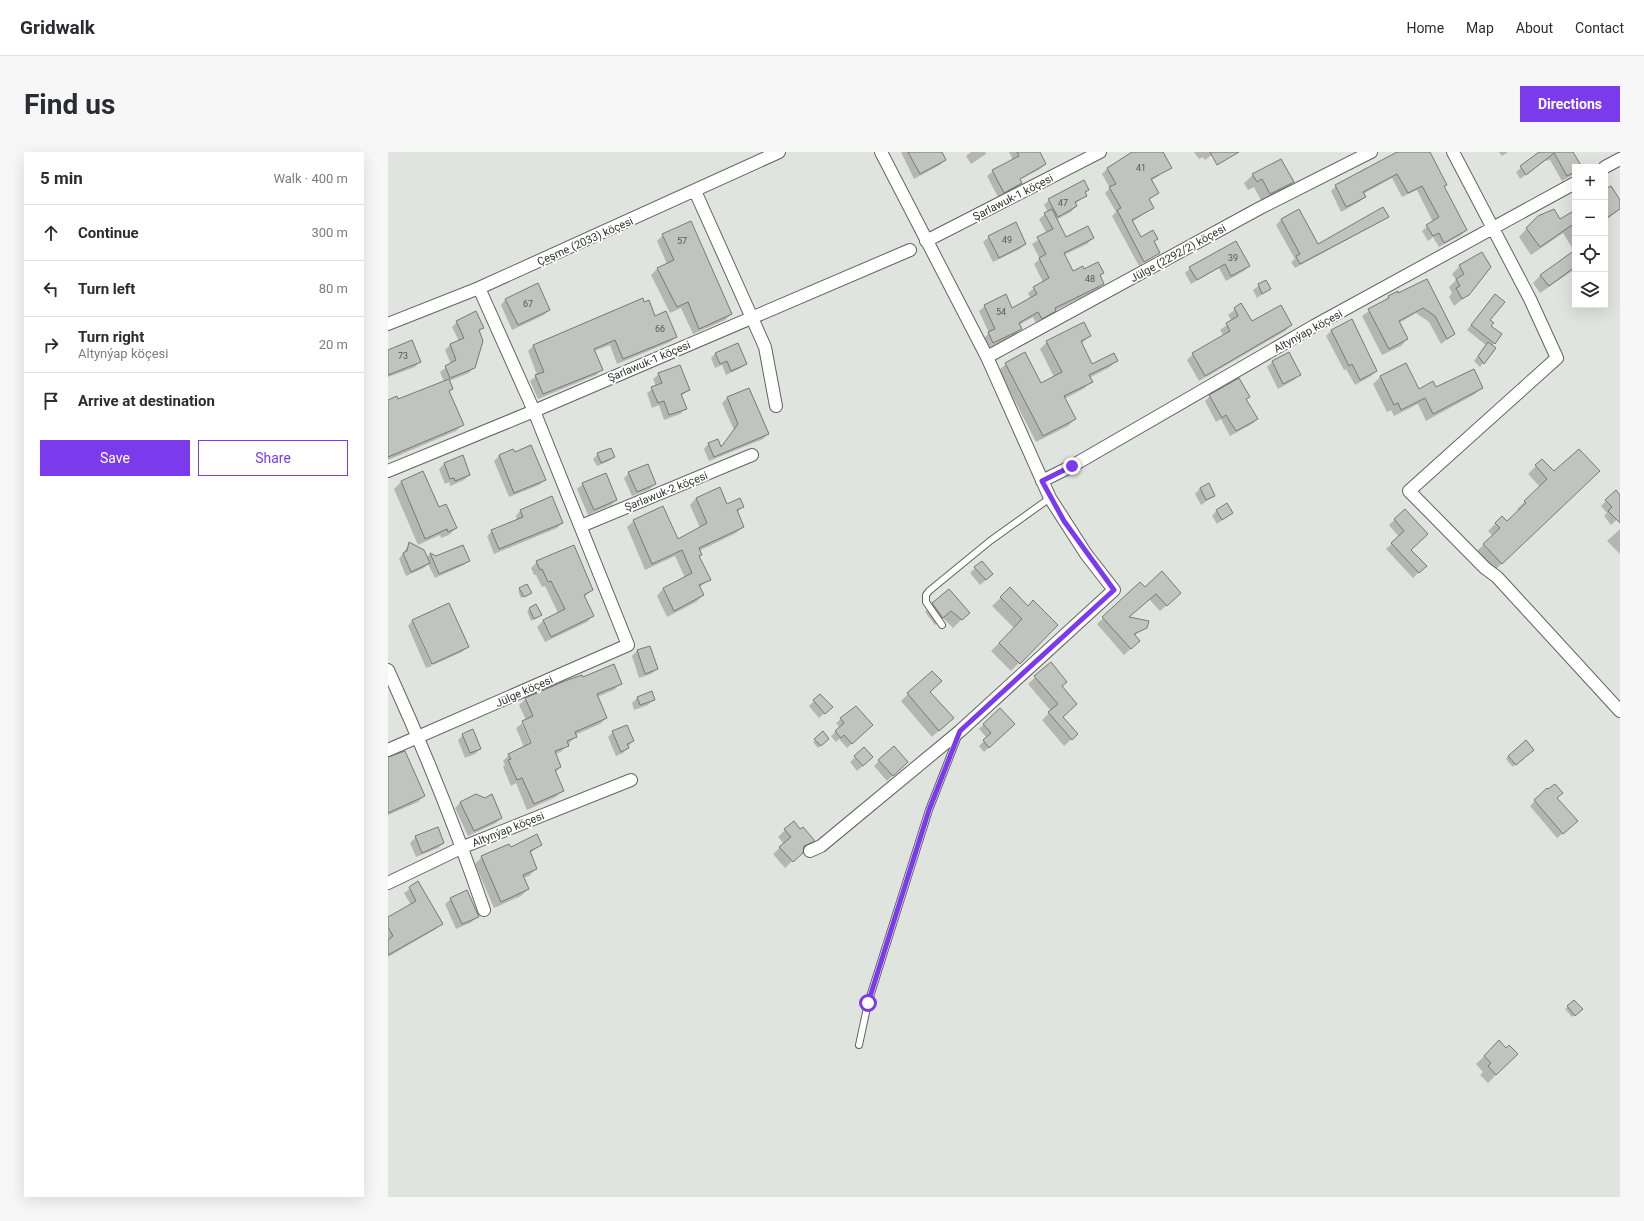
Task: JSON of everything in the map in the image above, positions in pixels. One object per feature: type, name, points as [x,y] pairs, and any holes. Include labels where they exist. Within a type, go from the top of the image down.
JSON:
[{"type":"street","name":"Çeşme (2033) köçesi","points":[[388,324],[479,288],[778,152]]},
{"type":"street","points":[[810,851],[821,846],[960,731],[1114,590],[1086,554],[1050,498],[987,357],[881,152]]},
{"type":"street","name":"Şarlawuk-1 köçesi","points":[[926,241],[1100,152]]},
{"type":"street","name":"Jülge (2292/2) köçesi","points":[[987,357],[1260,208],[1371,152]]},
{"type":"street","points":[[1453,152],[1530,299],[1557,358],[1409,491],[1479,562],[1497,576],[1620,711]]},
{"type":"street","points":[[1608,165],[1620,159]]},
{"type":"street","name":"Altynýap köçesi","points":[[1042,481],[1072,466],[1314,326],[1572,186]]},
{"type":"street","points":[[695,191],[765,348],[776,406]]},
{"type":"street","name":"Şarlawuk-1 köçesi","points":[[388,471],[534,411],[910,250]]},
{"type":"street","points":[[479,288],[534,411],[581,526]]},
{"type":"street","name":"Şarlawuk-2 köçesi","points":[[581,526],[752,455]]},
{"type":"street","name":"Jülge köçesi","points":[[388,750],[419,738],[628,645],[581,526]]},
{"type":"street","points":[[388,670],[419,738],[463,847],[484,910]]},
{"type":"street","name":"Altynýap köçesi","points":[[388,883],[463,847],[631,780]]},
{"type":"lane","points":[[942,625],[926,602],[926,595],[929,590],[990,541],[1050,498]]},
{"type":"lane","points":[[859,1045],[868,1003],[926,818],[960,731]]},
{"type":"building","points":[[908,152],[942,152],[946,160],[920,174]]},
{"type":"building","points":[[1017,152],[1040,152],[1046,164],[1020,179],[1022,183],[1004,193],[992,170],[1019,156]]},
{"type":"building","points":[[1132,152],[1163,152],[1172,168],[1151,179],[1159,193],[1149,199],[1154,208],[1132,220],[1141,237],[1153,230],[1158,239],[1154,241],[1160,253],[1144,262],[1117,210],[1121,208],[1109,187],[1116,184],[1107,168]]},
{"type":"building","points":[[1210,152],[1239,152],[1217,165]]},
{"type":"building","points":[[1397,152],[1430,152],[1447,185],[1444,186],[1467,230],[1444,243],[1439,233],[1433,236],[1426,225],[1439,217],[1422,186],[1408,193],[1397,174],[1363,192],[1366,197],[1346,207],[1335,185]]},
{"type":"building","points":[[1539,152],[1573,152],[1580,164],[1572,164],[1572,174],[1567,176],[1554,153],[1526,175],[1520,166]]},
{"type":"building","points":[[1281,159],[1294,182],[1270,194],[1262,179],[1257,182],[1252,174]]},
{"type":"building","points":[[1084,180],[1089,190],[1085,192],[1087,196],[1075,202],[1077,206],[1058,217],[1048,199]]},
{"type":"building","points":[[1611,186],[1620,200],[1620,209],[1608,217],[1608,200],[1608,188]]},
{"type":"building","points":[[1383,207],[1389,217],[1300,264],[1296,256],[1300,254],[1281,219],[1299,209],[1318,244]]},
{"type":"building","points":[[1052,209],[1066,237],[1088,226],[1094,238],[1064,253],[1073,271],[1083,266],[1084,269],[1098,262],[1104,273],[1100,275],[1104,284],[1055,308],[1056,311],[1042,319],[1038,312],[1019,323],[1022,329],[993,343],[988,332],[995,329],[984,305],[1006,294],[1012,308],[1037,294],[1033,287],[1049,278],[1039,258],[1046,254],[1037,237],[1053,229],[1044,213]]},
{"type":"building","points":[[1554,209],[1560,219],[1572,212],[1572,225],[1540,247],[1526,228],[1538,216]]},
{"type":"building","points":[[691,221],[732,314],[699,329],[688,302],[677,307],[657,268],[674,260],[662,234]]},
{"type":"building","points":[[1016,222],[1026,244],[999,258],[988,236]]},
{"type":"building","points":[[1236,241],[1250,266],[1231,276],[1225,264],[1197,280],[1189,267]]},
{"type":"building","points":[[1482,252],[1491,267],[1469,295],[1462,299],[1456,288],[1460,286],[1456,279],[1464,274],[1459,265]]},
{"type":"building","points":[[1572,252],[1572,269],[1549,286],[1540,275]]},
{"type":"building","points":[[1427,279],[1455,334],[1447,339],[1435,316],[1423,308],[1399,321],[1408,339],[1389,349],[1368,309],[1389,298],[1388,296],[1398,291],[1398,293]]},
{"type":"building","points":[[1266,280],[1271,289],[1262,294],[1258,284]]},
{"type":"building","points":[[538,283],[550,310],[518,325],[505,299]]},
{"type":"building","points":[[1495,294],[1505,302],[1490,320],[1494,323],[1491,326],[1502,334],[1495,344],[1471,325]]},
{"type":"building","points":[[643,298],[644,302],[649,300],[655,316],[666,311],[677,337],[623,359],[615,340],[594,349],[603,370],[543,394],[535,375],[544,372],[533,345]]},
{"type":"building","points":[[1241,303],[1252,321],[1281,305],[1292,325],[1205,376],[1192,353],[1230,331],[1226,323],[1238,316],[1234,308]]},
{"type":"building","points":[[476,311],[484,328],[479,330],[483,341],[475,368],[450,378],[445,366],[456,360],[450,344],[464,338],[456,321]]},
{"type":"building","points":[[1352,319],[1377,371],[1360,380],[1352,364],[1349,366],[1331,330]]},
{"type":"building","points":[[1084,322],[1091,336],[1081,341],[1092,364],[1114,353],[1118,361],[1089,375],[1093,382],[1064,396],[1076,419],[1043,436],[1005,363],[1025,352],[1041,383],[1062,372],[1046,341]]},
{"type":"building","points":[[412,340],[421,362],[388,375],[388,350]]},
{"type":"building","points":[[1488,342],[1496,348],[1484,364],[1478,356]]},
{"type":"building","points":[[738,343],[747,364],[731,371],[727,361],[720,364],[715,353]]},
{"type":"building","points":[[1289,352],[1301,375],[1283,384],[1272,361]]},
{"type":"building","points":[[1406,363],[1419,389],[1433,381],[1436,387],[1474,369],[1483,388],[1433,414],[1425,398],[1401,410],[1398,403],[1394,405],[1380,376]]},
{"type":"building","points":[[680,365],[690,390],[681,394],[687,409],[669,415],[664,401],[658,403],[651,387],[662,383],[658,373]]},
{"type":"building","points":[[1239,378],[1250,397],[1246,399],[1258,419],[1236,431],[1226,415],[1222,418],[1209,395]]},
{"type":"building","points":[[449,379],[453,389],[449,391],[464,425],[388,457],[388,400],[397,396],[398,399]]},
{"type":"building","points":[[749,388],[769,434],[714,457],[708,443],[718,439],[721,447],[738,424],[727,397]]},
{"type":"building","points":[[531,445],[546,480],[514,493],[499,455],[513,449],[515,452]]},
{"type":"building","points":[[611,448],[615,457],[601,463],[597,453]]},
{"type":"building","points":[[1579,449],[1600,471],[1502,564],[1483,544],[1500,528],[1495,523],[1502,516],[1507,521],[1526,503],[1524,501],[1547,479],[1535,465],[1542,459],[1554,471]]},
{"type":"building","points":[[463,455],[470,475],[455,481],[454,478],[450,479],[444,463]]},
{"type":"building","points":[[648,464],[656,484],[637,492],[628,472]]},
{"type":"building","points":[[423,471],[439,507],[446,504],[457,528],[448,532],[447,529],[425,539],[401,481]]},
{"type":"building","points":[[606,473],[617,500],[594,510],[582,483]]},
{"type":"building","points":[[1209,483],[1215,496],[1206,500],[1200,488]]},
{"type":"building","points":[[720,487],[727,504],[740,498],[744,507],[737,510],[744,527],[699,548],[702,555],[699,556],[711,580],[699,585],[704,595],[674,611],[663,588],[692,573],[682,550],[652,564],[633,520],[663,506],[678,539],[707,523],[696,498]]},
{"type":"building","points":[[1616,490],[1620,495],[1620,523],[1608,511],[1612,507],[1605,500]]},
{"type":"building","points":[[552,496],[563,523],[499,549],[491,530],[523,517],[520,510]]},
{"type":"building","points":[[1227,503],[1233,513],[1222,520],[1216,510]]},
{"type":"building","points":[[1405,509],[1428,534],[1411,550],[1427,566],[1419,573],[1391,543],[1404,531],[1394,519]]},
{"type":"building","points":[[409,542],[424,550],[430,563],[411,572],[403,553],[407,551]]},
{"type":"building","points":[[463,545],[470,561],[439,574],[430,553],[436,556]]},
{"type":"building","points":[[574,545],[593,590],[584,595],[594,616],[551,637],[543,620],[565,609],[551,581],[548,582],[542,569],[540,570],[536,561]]},
{"type":"building","points":[[982,561],[993,574],[986,580],[974,567]]},
{"type":"building","points":[[1162,571],[1181,593],[1167,606],[1156,594],[1129,617],[1149,621],[1147,628],[1134,634],[1140,641],[1131,649],[1102,617],[1140,582],[1145,587]]},
{"type":"building","points":[[527,584],[532,593],[524,597],[519,588]]},
{"type":"building","points":[[1010,587],[1028,606],[1033,600],[1058,625],[1020,664],[999,643],[1022,619],[1000,597]]},
{"type":"building","points":[[949,589],[970,613],[962,620],[951,611],[943,618],[932,603]]},
{"type":"building","points":[[449,603],[469,647],[432,664],[412,620]]},
{"type":"building","points":[[536,604],[542,615],[534,619],[529,608]]},
{"type":"building","points":[[650,646],[658,669],[645,674],[637,650]]},
{"type":"building","points":[[1051,662],[1067,682],[1062,686],[1077,704],[1063,717],[1078,734],[1072,740],[1048,712],[1058,704],[1034,676]]},
{"type":"building","points":[[614,664],[622,684],[597,694],[607,718],[575,732],[577,737],[567,741],[569,746],[555,751],[561,767],[555,770],[564,791],[534,804],[522,778],[517,780],[508,760],[511,759],[508,754],[531,743],[522,721],[533,716],[525,698],[565,681],[582,675],[583,677]]},
{"type":"building","points":[[932,671],[942,681],[930,692],[954,718],[939,731],[907,693]]},
{"type":"building","points":[[652,691],[655,700],[640,705],[637,697]]},
{"type":"building","points":[[820,694],[833,707],[825,714],[813,700]]},
{"type":"building","points":[[856,706],[873,725],[852,744],[844,735],[841,738],[835,731],[844,723],[840,718]]},
{"type":"building","points":[[1000,708],[1015,724],[989,748],[983,740],[991,733],[983,724]]},
{"type":"building","points":[[627,725],[634,741],[627,744],[629,748],[621,752],[612,731]]},
{"type":"building","points":[[473,729],[481,749],[470,753],[462,734]]},
{"type":"building","points":[[823,731],[829,739],[821,746],[814,739]]},
{"type":"building","points":[[1526,740],[1534,750],[1516,765],[1508,756]]},
{"type":"building","points":[[894,746],[908,762],[893,776],[878,760]]},
{"type":"building","points":[[864,747],[873,757],[863,766],[854,756]]},
{"type":"building","points":[[405,751],[425,796],[388,813],[388,757]]},
{"type":"building","points":[[1555,784],[1563,793],[1557,798],[1578,821],[1563,834],[1534,800],[1547,788],[1548,789]]},
{"type":"building","points":[[476,794],[485,798],[492,794],[502,818],[474,831],[460,802]]},
{"type":"building","points":[[794,821],[800,829],[803,827],[815,841],[804,846],[803,853],[793,862],[779,847],[791,837],[784,829]]},
{"type":"building","points":[[438,827],[444,843],[422,853],[415,836]]},
{"type":"building","points":[[537,834],[542,845],[530,851],[537,869],[523,875],[529,889],[501,902],[481,856],[509,844],[511,847]]},
{"type":"building","points":[[418,881],[443,924],[388,955],[388,940],[393,936],[388,927],[388,917],[416,901],[409,887]]},
{"type":"building","points":[[467,890],[479,917],[462,924],[450,898]]},
{"type":"building","points":[[1574,1000],[1583,1009],[1575,1016],[1567,1006]]},
{"type":"building","points":[[1499,1040],[1506,1048],[1509,1045],[1518,1054],[1496,1075],[1488,1066],[1491,1063],[1484,1056]]},
{"type":"route","points":[[868,1003],[929,810],[960,731],[1114,590],[1086,554],[1064,521],[1042,481],[1072,466]]}]
